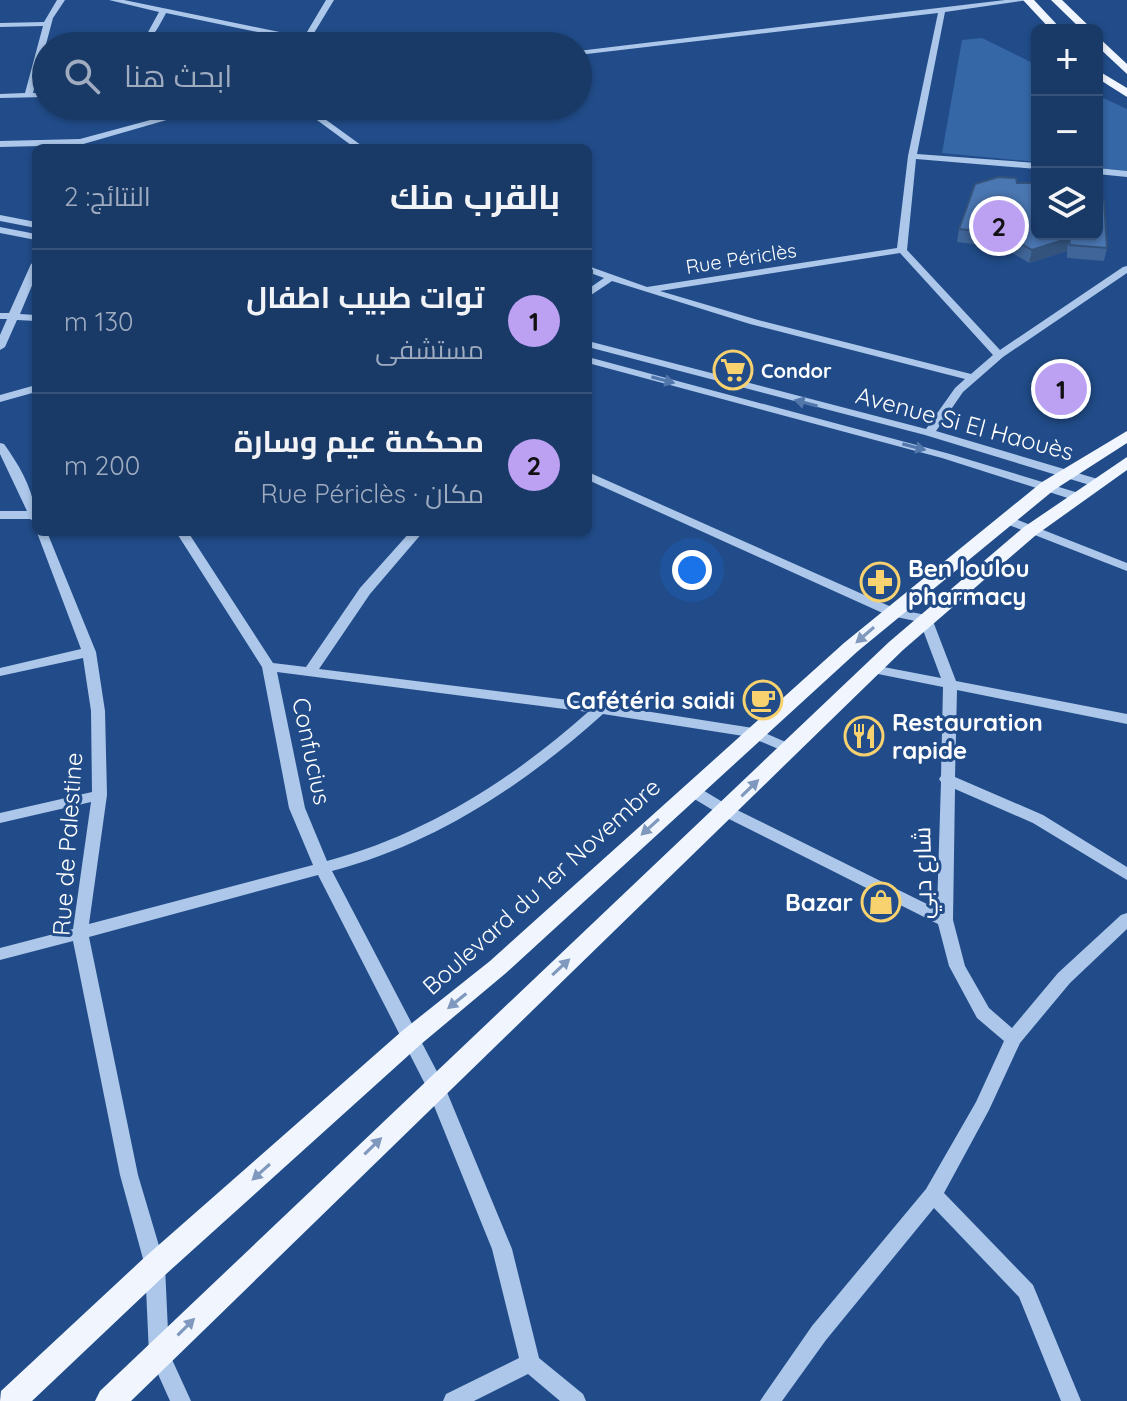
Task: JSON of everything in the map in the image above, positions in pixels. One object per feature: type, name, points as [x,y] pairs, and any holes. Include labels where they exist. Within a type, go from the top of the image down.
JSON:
[{"type":"main road","points":[[1026,0],[1051,24]]},
{"type":"main road","points":[[1056,0],[1082,24]]},
{"type":"main road","points":[[1103,45],[1127,71]]},
{"type":"main road","points":[[1103,77],[1127,93]]},
{"type":"main road","name":"Boulevard du 1er Novembre","points":[[11,1401],[155,1266],[411,1038],[498,967],[753,733],[892,612],[1056,480],[1127,436]]},
{"type":"main road","points":[[110,1401],[435,1085],[926,619],[1030,531],[1127,462]]},
{"type":"street","points":[[44,32],[61,0]]},
{"type":"street","points":[[118,0],[254,32]]},
{"type":"street","points":[[309,32],[330,0]]},
{"type":"street","points":[[592,51],[1026,0]]},
{"type":"street","points":[[942,10],[912,156],[902,250],[999,355]]},
{"type":"street","points":[[152,32],[163,11]]},
{"type":"street","points":[[0,25],[47,24]]},
{"type":"street","points":[[28,96],[32,75]]},
{"type":"street","points":[[0,96],[32,96]]},
{"type":"street","points":[[0,144],[80,142],[160,120]]},
{"type":"street","points":[[322,120],[355,144]]},
{"type":"street","points":[[912,156],[1031,166]]},
{"type":"street","points":[[1103,172],[1127,174]]},
{"type":"street","points":[[0,218],[32,224]]},
{"type":"street","points":[[0,230],[32,236]]},
{"type":"street","name":"Rue Périclès","points":[[592,271],[646,290],[902,250]]},
{"type":"street","points":[[929,433],[947,404],[999,355],[1127,269]]},
{"type":"street","points":[[0,347],[32,273]]},
{"type":"street","points":[[592,291],[610,278]]},
{"type":"street","points":[[646,290],[754,322],[975,378]]},
{"type":"street","points":[[0,316],[32,318]]},
{"type":"street","name":"Avenue Si El Haouès","points":[[592,345],[929,433],[1056,480],[1078,497]]},
{"type":"street","name":"Avenue Si El Haouès","points":[[592,361],[1056,480],[1097,483]]},
{"type":"street","points":[[0,399],[32,389]]},
{"type":"street","points":[[0,446],[10,460],[32,509]]},
{"type":"street","points":[[592,478],[892,612],[926,619]]},
{"type":"street","points":[[0,515],[32,516]]},
{"type":"street","points":[[1005,519],[1127,567]]},
{"type":"street","name":"Rue de Palestine","points":[[43,536],[89,652],[98,711],[100,795],[80,934],[129,1175],[155,1266],[159,1354]]},
{"type":"street","points":[[185,536],[269,667]]},
{"type":"street","points":[[310,672],[365,591],[413,536]]},
{"type":"street","name":"شارع دبي","points":[[926,619],[950,683],[945,920],[957,966],[983,1013],[1013,1039]]},
{"type":"street","points":[[0,672],[89,652]]},
{"type":"street","name":"Confucius","points":[[530,1363],[502,1249],[435,1085],[322,868],[297,808],[269,667],[600,709],[753,733],[790,749]]},
{"type":"street","points":[[873,669],[1127,719]]},
{"type":"street","points":[[0,954],[322,868],[396,844],[491,797],[532,770],[600,709]]},
{"type":"street","points":[[946,779],[1038,819],[1127,874]]},
{"type":"street","points":[[691,790],[726,811],[945,920]]},
{"type":"street","points":[[0,818],[100,795]]},
{"type":"street","points":[[770,1401],[819,1333],[933,1195],[983,1105],[1013,1039],[1064,978],[1127,919]]},
{"type":"street","points":[[933,1195],[1026,1291],[1071,1401]]},
{"type":"street","points":[[159,1354],[181,1401]]},
{"type":"street","points":[[453,1401],[530,1363],[576,1401]]},
{"type":"shaded area","points":[[982,38],[1031,62],[1031,161],[942,153],[962,40]]},
{"type":"shaded area","points":[[1103,98],[1127,109],[1127,171],[1103,169]]},
{"type":"building","points":[[998,177],[1016,178],[1017,183],[1031,183],[1031,240],[1063,240],[1032,250],[1013,239],[1000,238],[1000,234],[959,229],[975,184]]},
{"type":"building","points":[[1104,200],[1107,248],[1070,245],[1069,240],[1103,240]]},
{"type":"place","name":"محكمة عيم وسارة","points":[[999,226]]},
{"type":"place","name":"Condor","points":[[733,370]]},
{"type":"place","name":"توات طبيب اطفال","points":[[1061,389]]},
{"type":"place","name":"Ben loulou pharmacy","points":[[880,582]]},
{"type":"place","name":"Cafétéria saidi","points":[[763,700]]},
{"type":"place","name":"Restauration rapide","points":[[864,736]]},
{"type":"place","name":"Bazar","points":[[881,902]]}]
